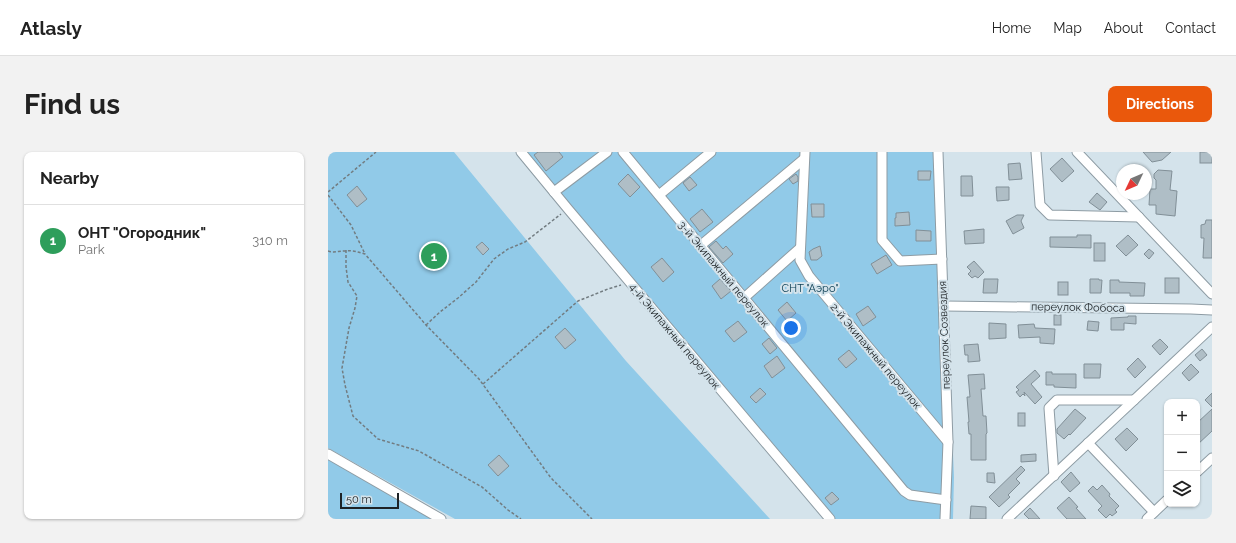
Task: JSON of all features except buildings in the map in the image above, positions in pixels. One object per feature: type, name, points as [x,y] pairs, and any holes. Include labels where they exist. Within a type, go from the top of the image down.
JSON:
[{"type":"street","name":"4-й Экипажный переулок","points":[[521,152],[830,519]]},
{"type":"street","points":[[554,192],[607,152]]},
{"type":"street","name":"3-й Экипажный переулок","points":[[623,152],[904,491],[910,495],[946,500]]},
{"type":"street","points":[[659,195],[711,152]]},
{"type":"street","points":[[882,152],[882,240],[900,262],[942,259]]},
{"type":"street","name":"переулок Созвездия","points":[[938,152],[948,442],[945,519]]},
{"type":"street","points":[[1036,152],[1040,205],[1050,215],[1138,217]]},
{"type":"street","points":[[1077,152],[1212,294]]},
{"type":"street","points":[[700,246],[804,155]]},
{"type":"street","name":"2-й Экипажный переулок","points":[[804,155],[800,260],[809,276],[948,442]]},
{"type":"street","points":[[744,298],[800,248]]},
{"type":"street","name":"переулок Фобоса","points":[[944,306],[1212,310]]},
{"type":"street","points":[[1007,519],[1212,327]]},
{"type":"street","points":[[1054,476],[1049,408],[1057,400],[1134,400]]},
{"type":"street","points":[[1088,443],[1154,512]]},
{"type":"street","points":[[328,454],[441,519]]},
{"type":"street","points":[[1198,471],[1212,458]]},
{"type":"street","points":[[1147,519],[1164,503]]},
{"type":"path","points":[[328,192],[376,152]]},
{"type":"path","points":[[328,195],[351,225],[365,254],[426,325],[483,384],[551,478],[592,519]]},
{"type":"path","points":[[426,325],[476,282],[494,259],[508,249],[524,242],[568,209]]},
{"type":"path","points":[[328,251],[332,253],[346,250],[365,254]]},
{"type":"path","points":[[346,250],[348,282],[357,296],[349,328],[342,368],[344,385],[353,416],[378,439],[419,451],[482,487],[508,510],[521,519]]},
{"type":"path","points":[[483,384],[578,301],[608,289],[631,283]]},
{"type":"green space","points":[[328,152],[454,152],[626,361],[770,519],[455,519],[328,448]]},
{"type":"green space","name":"СНТ \"Аэро\"","points":[[519,152],[940,152],[954,477],[953,519],[826,519]]},
{"type":"green space","points":[[328,459],[433,519],[328,519]]},
{"type":"place","name":"ОНТ \"Огородник\"","points":[[434,256]]}]
